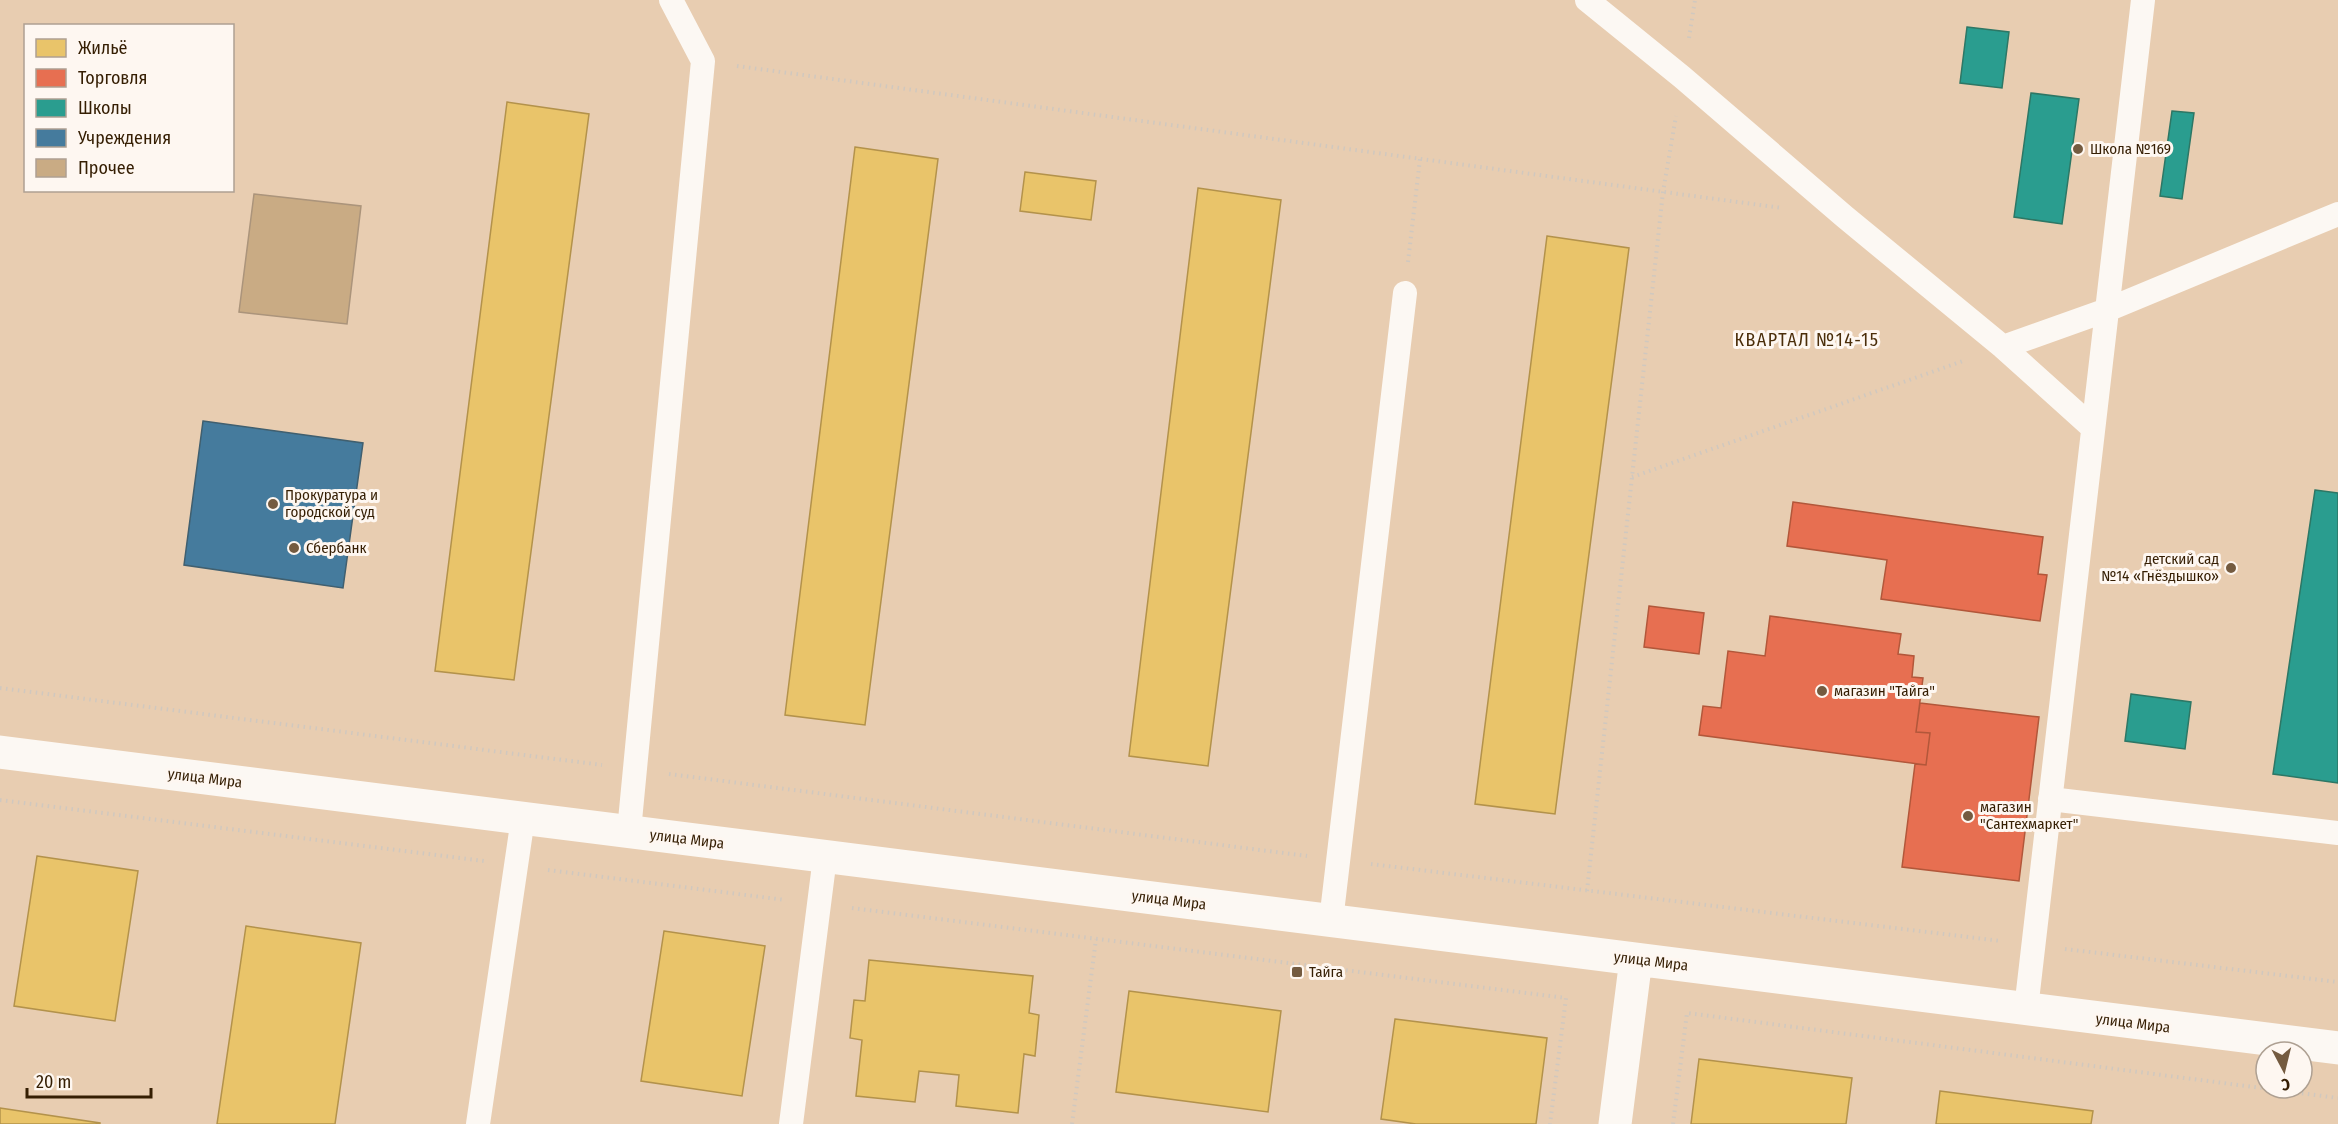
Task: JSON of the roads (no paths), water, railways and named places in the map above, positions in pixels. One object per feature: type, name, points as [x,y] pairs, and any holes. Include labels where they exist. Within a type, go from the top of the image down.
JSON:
[{"type":"street","name":"улица Мира","points":[[0,752],[2338,1048]]},
{"type":"street","points":[[1615,1124],[1636,959]]},
{"type":"lane","points":[[628,831],[703,62],[671,0]]},
{"type":"lane","points":[[1587,0],[2003,347],[2093,428]]},
{"type":"lane","points":[[2026,1009],[2143,0]]},
{"type":"lane","points":[[2003,347],[2107,310],[2338,214]]},
{"type":"lane","points":[[1331,921],[1405,293]]},
{"type":"lane","points":[[2050,799],[2338,833]]},
{"type":"lane","points":[[478,1124],[523,818]]},
{"type":"lane","points":[[791,1124],[825,857]]},
{"type":"place","name":"Школа №169","points":[[2078,149]]},
{"type":"place","name":"Прокуратура и городской суд","points":[[273,504]]},
{"type":"place","name":"Сбербанк","points":[[294,548]]},
{"type":"place","name":"детский сад №14 «Гнёздышко»","points":[[2231,568]]},
{"type":"place","name":"магазин \"Тайга\"","points":[[1822,691]]},
{"type":"place","name":"магазин \"Сантехмаркет\"","points":[[1968,816]]},
{"type":"place","name":"Тайга","points":[[1297,972]]},
{"type":"district","name":"КВАРТАЛ №14-15","points":[[1807,340]]}]
